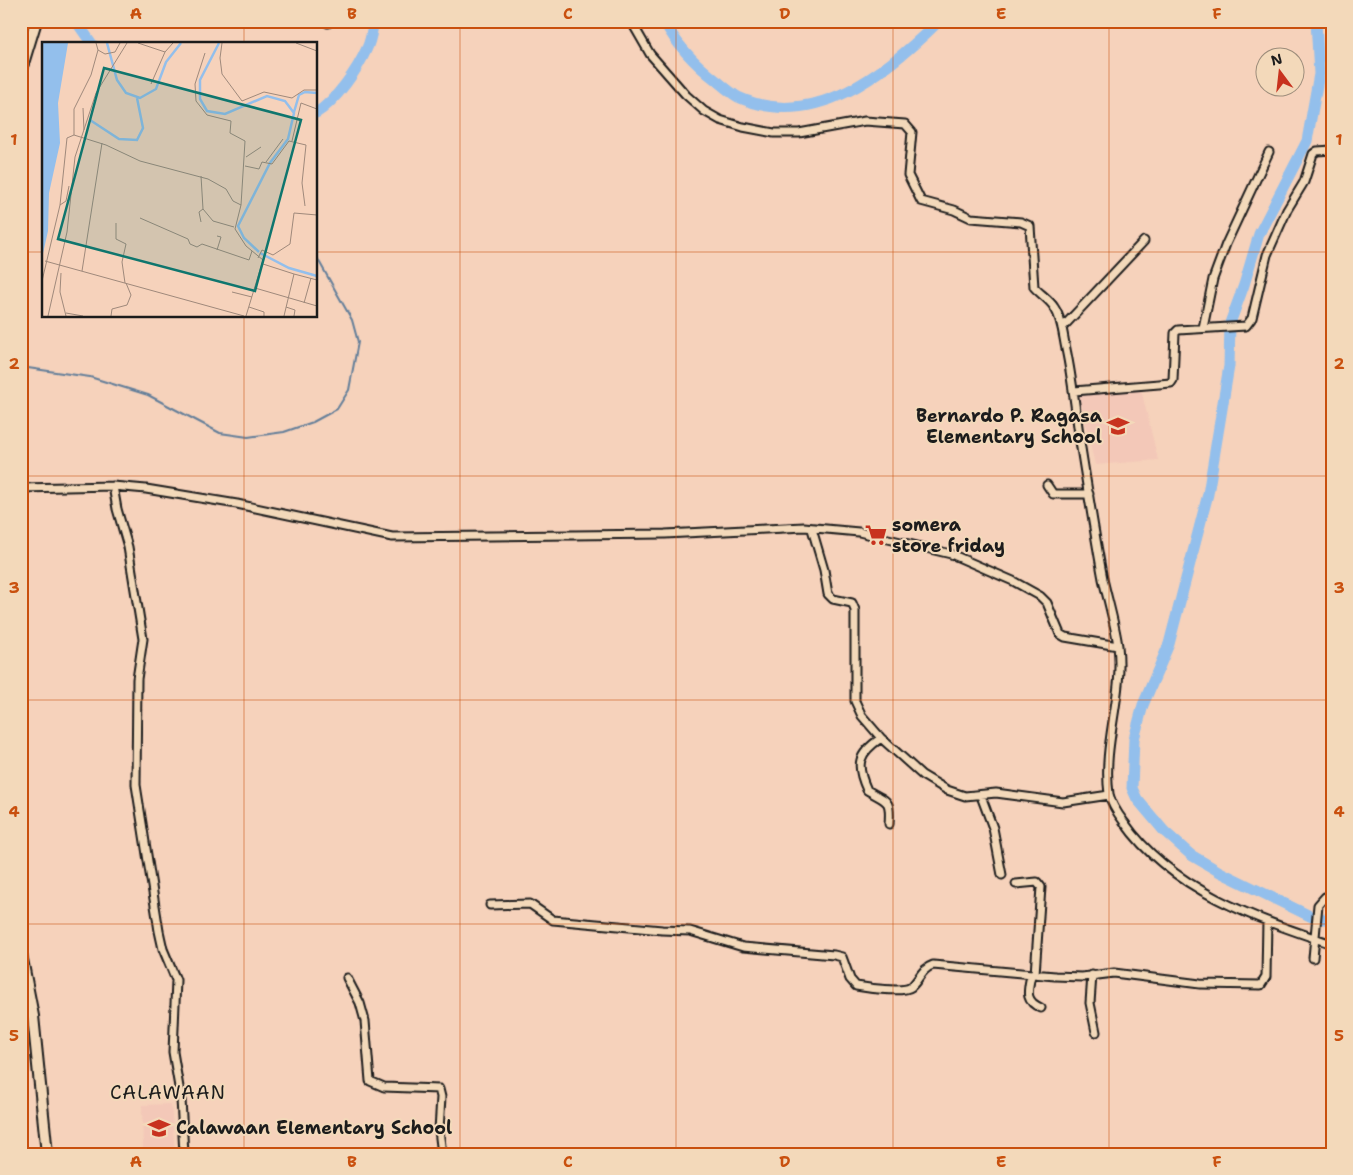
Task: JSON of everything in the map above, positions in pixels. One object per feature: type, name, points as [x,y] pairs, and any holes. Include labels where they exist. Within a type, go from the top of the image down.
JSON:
[{"type":"street","points":[[21,70],[36,21]]},
{"type":"street","points":[[631,21],[650,54],[686,95],[704,111],[720,120],[774,133],[799,133],[865,120],[904,124],[910,128],[913,144],[908,175],[921,202],[954,210],[971,218],[1020,222],[1030,226],[1034,287],[1054,307],[1062,328],[1074,391],[1103,578],[1118,646],[1118,696],[1110,742],[1109,795],[1125,824],[1150,854],[1215,898],[1267,921],[1332,944]]},
{"type":"street","points":[[1074,391],[1171,383],[1173,380],[1176,331],[1246,326],[1252,318],[1267,255],[1287,210],[1304,182],[1313,154],[1317,151],[1332,150]]},
{"type":"street","points":[[1203,328],[1213,279],[1269,152]]},
{"type":"street","points":[[1062,328],[1144,241]]},
{"type":"street","points":[[1047,485],[1052,494],[1089,494]]},
{"type":"street","points":[[21,488],[114,486],[237,504],[392,537],[665,534],[782,528],[859,532],[951,554],[1013,581],[1040,596],[1047,603],[1060,634],[1065,637],[1118,646]]},
{"type":"street","points":[[114,486],[117,509],[128,547],[143,639],[137,679],[136,785],[158,931],[176,980],[174,1052],[181,1100],[184,1154]]},
{"type":"street","points":[[812,529],[824,570],[828,594],[833,599],[852,603],[855,610],[856,701],[862,716],[881,738],[922,775],[939,785],[965,796],[981,796],[996,793],[1069,802],[1109,795]]},
{"type":"street","points":[[881,738],[864,752],[860,759],[860,765],[862,779],[867,790],[885,799],[890,806],[889,824]]},
{"type":"street","points":[[981,796],[993,828],[1002,875]]},
{"type":"street","points":[[1016,884],[1037,882],[1041,887],[1033,975],[1028,999],[1031,1004],[1041,1008]]},
{"type":"street","points":[[1313,958],[1313,938],[1318,905],[1325,897],[1332,896]]},
{"type":"street","points":[[490,906],[530,904],[553,920],[690,931],[743,947],[834,955],[842,957],[853,984],[861,987],[906,990],[913,986],[927,967],[933,965],[1033,975],[1076,977],[1114,973],[1200,984],[1260,985],[1266,977],[1267,921]]},
{"type":"street","points":[[21,954],[33,1016],[47,1154]]},
{"type":"street","points":[[1092,975],[1090,1003],[1096,1032]]},
{"type":"street","points":[[347,978],[360,1003],[365,1020],[370,1081],[384,1087],[439,1089],[441,1097],[439,1130],[442,1154]]},
{"type":"shaded area","name":"Bernardo P. Ragasa Elementary School","points":[[1140,385],[1158,460],[1095,465],[1078,392]]},
{"type":"shaded area","name":"Calawaan Elementary School","points":[[171,1104],[175,1154],[143,1154],[142,1105]]},
{"type":"waterway","points":[[76,21],[91,42]]},
{"type":"waterway","points":[[318,112],[339,93],[358,65],[368,45],[374,21]]},
{"type":"waterway","points":[[664,21],[674,38],[694,61],[738,97],[767,106],[795,107],[822,102],[848,91],[873,77],[919,40],[939,21]]},
{"type":"waterway","points":[[1312,917],[1220,872],[1191,855],[1164,831],[1137,799],[1132,788],[1134,739],[1143,705],[1169,644],[1208,494],[1229,366],[1230,323],[1244,285],[1259,234],[1307,141],[1319,74],[1316,21]]},
{"type":"waterway","points":[[21,367],[90,377],[148,395],[220,433],[248,437],[284,432],[313,422],[337,409],[349,390],[358,342],[352,320],[318,260]]},
{"type":"waterway","points":[[1320,918],[1332,921]]},
{"type":"place","name":"Bernardo P. Ragasa Elementary School","points":[[1118,426]]},
{"type":"place","name":"somera store friday","points":[[876,535]]},
{"type":"place","name":"Calawaan Elementary School","points":[[159,1128]]},
{"type":"district","name":"CALAWAAN","points":[[168,1092]]}]
